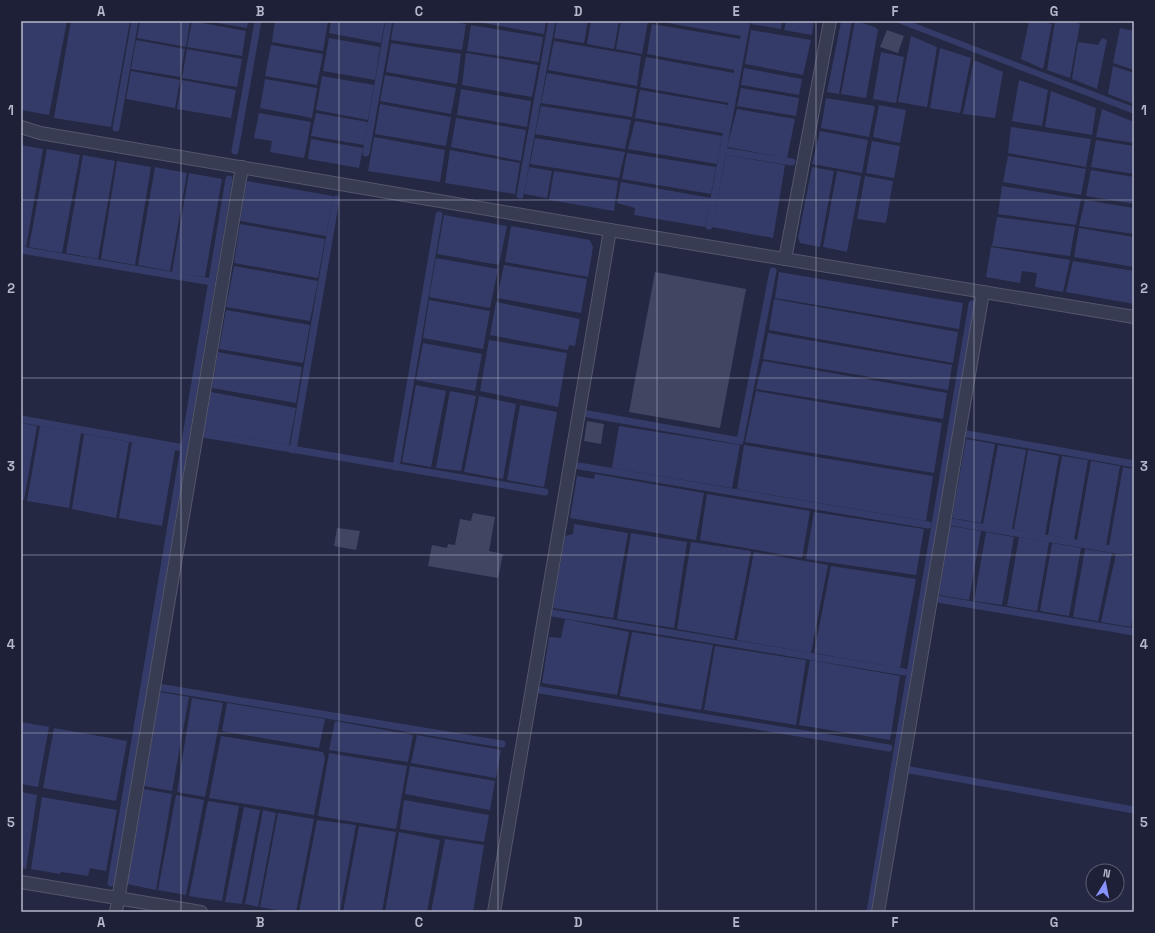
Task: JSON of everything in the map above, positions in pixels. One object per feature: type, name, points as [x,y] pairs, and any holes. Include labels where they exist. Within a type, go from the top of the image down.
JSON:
[{"type":"street","points":[[785,259],[830,21]]},
{"type":"street","points":[[21,128],[40,133],[610,230],[1134,317]]},
{"type":"street","points":[[116,912],[242,167]]},
{"type":"street","points":[[494,912],[610,230]]},
{"type":"street","points":[[878,912],[983,292]]},
{"type":"street","points":[[21,882],[201,912]]},
{"type":"water","points":[[21,21],[67,21],[49,115],[21,110]]},
{"type":"water","points":[[71,21],[130,21],[111,127],[54,118]]},
{"type":"water","points":[[140,21],[190,21],[186,47],[137,38]]},
{"type":"water","points":[[192,21],[246,31],[242,56],[187,47]]},
{"type":"water","points":[[205,21],[248,21],[247,28]]},
{"type":"water","points":[[275,21],[328,21],[323,51],[272,42]]},
{"type":"water","points":[[331,21],[385,21],[381,43],[329,33]]},
{"type":"water","points":[[394,21],[447,21],[466,24],[462,50],[391,40]]},
{"type":"water","points":[[472,21],[546,21],[544,34]]},
{"type":"water","points":[[557,21],[588,21],[584,43],[554,38]]},
{"type":"water","points":[[591,21],[619,21],[614,49],[587,44]]},
{"type":"water","points":[[621,21],[648,21],[642,54],[616,49]]},
{"type":"water","points":[[657,21],[744,21],[741,36]]},
{"type":"water","points":[[752,21],[782,21],[781,29],[751,24]]},
{"type":"water","points":[[786,21],[814,21],[812,35],[784,30]]},
{"type":"water","points":[[852,21],[839,94],[827,92],[841,22]]},
{"type":"water","points":[[855,21],[875,27],[878,30],[866,98],[841,94]]},
{"type":"water","points":[[893,21],[909,21],[1134,107],[1134,114]]},
{"type":"water","points":[[1029,21],[1041,21],[1052,24],[1043,69],[1021,59]]},
{"type":"water","points":[[1055,21],[1070,21],[1080,24],[1070,78],[1047,70]]},
{"type":"water","points":[[652,24],[741,39],[735,70],[647,54]]},
{"type":"water","points":[[471,25],[543,37],[539,62],[467,51]]},
{"type":"water","points":[[1120,28],[1134,31],[1134,70],[1113,63]]},
{"type":"water","points":[[751,30],[811,40],[803,75],[745,64]]},
{"type":"water","points":[[911,36],[937,47],[927,107],[898,102]]},
{"type":"water","points":[[329,38],[380,47],[375,80],[323,71]]},
{"type":"water","points":[[1102,38],[1107,40],[1097,89],[1072,79],[1078,42],[1098,45]]},
{"type":"water","points":[[136,40],[185,49],[180,77],[131,69]]},
{"type":"water","points":[[554,41],[641,56],[637,86],[548,70]]},
{"type":"water","points":[[391,43],[461,54],[457,84],[386,72]]},
{"type":"water","points":[[271,45],[323,54],[317,85],[265,76]]},
{"type":"water","points":[[940,48],[971,58],[960,113],[930,108]]},
{"type":"water","points":[[187,49],[242,59],[237,87],[182,78]]},
{"type":"water","points":[[881,52],[904,57],[896,103],[873,99]]},
{"type":"water","points":[[466,53],[538,65],[532,97],[462,85]]},
{"type":"water","points":[[646,57],[734,73],[729,103],[640,87]]},
{"type":"water","points":[[974,60],[1003,72],[995,118],[963,114]]},
{"type":"water","points":[[1113,66],[1134,73],[1134,104],[1108,94]]},
{"type":"water","points":[[744,68],[802,79],[799,95],[741,85]]},
{"type":"water","points":[[131,71],[180,80],[175,108],[126,99]]},
{"type":"water","points":[[547,73],[637,89],[632,117],[541,103]]},
{"type":"water","points":[[385,75],[456,88],[451,114],[380,101]]},
{"type":"water","points":[[322,76],[374,85],[368,120],[316,110]]},
{"type":"water","points":[[265,79],[317,88],[312,118],[260,108]]},
{"type":"water","points":[[182,80],[236,90],[231,118],[177,109]]},
{"type":"water","points":[[1019,80],[1048,90],[1042,126],[1012,121]]},
{"type":"water","points":[[741,88],[799,98],[796,116],[737,106]]},
{"type":"water","points":[[461,89],[531,101],[527,127],[457,115]]},
{"type":"water","points":[[640,90],[728,105],[723,133],[635,118]]},
{"type":"water","points":[[1051,91],[1096,108],[1092,135],[1045,127]]},
{"type":"water","points":[[826,98],[875,106],[869,137],[821,128]]},
{"type":"water","points":[[380,104],[451,117],[446,146],[375,134]]},
{"type":"water","points":[[879,105],[906,110],[900,143],[873,137]]},
{"type":"water","points":[[541,106],[631,120],[625,149],[535,134]]},
{"type":"water","points":[[737,109],[795,119],[787,158],[727,147]]},
{"type":"water","points":[[1102,109],[1134,122],[1134,143],[1096,137]]},
{"type":"water","points":[[259,113],[311,122],[304,158],[270,152],[272,141],[254,138]]},
{"type":"water","points":[[316,113],[368,122],[364,145],[311,136]]},
{"type":"water","points":[[456,118],[526,130],[521,161],[451,147]]},
{"type":"water","points":[[635,121],[722,136],[717,164],[628,149]]},
{"type":"water","points":[[1011,127],[1091,139],[1086,167],[1008,153]]},
{"type":"water","points":[[820,131],[868,140],[862,173],[812,164]]},
{"type":"water","points":[[374,137],[445,150],[440,182],[368,171]]},
{"type":"water","points":[[535,138],[625,152],[619,178],[530,164]]},
{"type":"water","points":[[311,139],[363,148],[359,168],[308,159]]},
{"type":"water","points":[[1096,140],[1134,146],[1134,174],[1091,167]]},
{"type":"water","points":[[872,141],[900,146],[894,178],[866,173]]},
{"type":"water","points":[[21,145],[43,149],[26,247],[21,246]]},
{"type":"water","points":[[47,149],[80,155],[62,253],[29,247]]},
{"type":"water","points":[[450,150],[520,163],[515,194],[445,183]]},
{"type":"water","points":[[627,153],[716,167],[711,194],[622,179]]},
{"type":"water","points":[[83,155],[115,161],[98,259],[66,253]]},
{"type":"water","points":[[726,155],[785,165],[773,238],[712,227]]},
{"type":"water","points":[[1008,156],[1086,169],[1081,195],[1003,182]]},
{"type":"water","points":[[117,161],[151,167],[135,265],[101,259]]},
{"type":"water","points":[[155,167],[187,173],[170,271],[138,265]]},
{"type":"water","points":[[529,167],[552,171],[547,198],[524,194]]},
{"type":"water","points":[[812,167],[834,171],[820,247],[800,243],[798,238]]},
{"type":"water","points":[[1091,170],[1134,177],[1134,204],[1086,196]]},
{"type":"water","points":[[554,171],[618,181],[614,211],[549,200]]},
{"type":"water","points":[[837,171],[861,176],[847,252],[823,247]]},
{"type":"water","points":[[189,173],[222,179],[205,277],[172,272]]},
{"type":"water","points":[[865,176],[893,181],[886,223],[857,219]]},
{"type":"water","points":[[247,181],[333,196],[326,236],[240,221]]},
{"type":"water","points":[[621,182],[711,198],[705,227],[634,215],[635,208],[617,203]]},
{"type":"water","points":[[1002,186],[1081,199],[1076,225],[998,214]]},
{"type":"water","points":[[1085,200],[1134,208],[1134,234],[1079,226]]},
{"type":"water","points":[[444,215],[507,226],[499,265],[437,254]]},
{"type":"water","points":[[997,217],[1075,227],[1070,256],[992,246]]},
{"type":"water","points":[[240,224],[325,239],[318,278],[234,263]]},
{"type":"water","points":[[511,226],[590,240],[593,247],[588,277],[505,262]]},
{"type":"water","points":[[1079,228],[1134,237],[1134,267],[1074,257]]},
{"type":"water","points":[[991,247],[1070,260],[1063,292],[1035,287],[1037,273],[1022,271],[1020,283],[986,277]]},
{"type":"water","points":[[436,258],[498,269],[490,308],[429,297]]},
{"type":"water","points":[[1073,261],[1134,271],[1134,304],[1066,292]]},
{"type":"water","points":[[504,265],[587,279],[581,313],[497,298]]},
{"type":"water","points":[[234,266],[318,281],[310,321],[226,307]]},
{"type":"water","points":[[779,272],[963,303],[959,329],[775,298]]},
{"type":"water","points":[[774,299],[958,332],[953,363],[769,330]]},
{"type":"water","points":[[429,300],[490,311],[483,349],[423,338]]},
{"type":"water","points":[[496,302],[580,319],[575,346],[569,345],[568,350],[490,335]]},
{"type":"water","points":[[226,310],[310,325],[303,363],[219,349]]},
{"type":"water","points":[[768,333],[952,365],[948,390],[763,359]]},
{"type":"water","points":[[489,340],[567,353],[558,407],[480,391]]},
{"type":"water","points":[[423,343],[482,354],[475,391],[416,380]]},
{"type":"water","points":[[218,352],[302,367],[296,403],[212,388]]},
{"type":"water","points":[[763,361],[947,393],[943,419],[756,389]]},
{"type":"water","points":[[416,385],[446,391],[431,467],[402,462]]},
{"type":"water","points":[[450,391],[476,396],[461,471],[436,468]]},
{"type":"water","points":[[756,391],[942,423],[934,473],[745,442]]},
{"type":"water","points":[[211,392],[296,408],[289,445],[204,431]]},
{"type":"water","points":[[479,396],[516,404],[503,479],[464,472]]},
{"type":"water","points":[[520,405],[557,412],[544,487],[507,480]]},
{"type":"water","points":[[21,423],[37,426],[24,500],[21,500]]},
{"type":"water","points":[[40,426],[81,433],[69,508],[27,501]]},
{"type":"water","points":[[619,426],[740,445],[732,488],[612,468]]},
{"type":"water","points":[[84,434],[129,442],[116,518],[72,509]]},
{"type":"water","points":[[966,439],[995,444],[981,523],[952,518]]},
{"type":"water","points":[[132,442],[175,450],[162,526],[119,518]]},
{"type":"water","points":[[744,445],[933,476],[926,521],[737,489]]},
{"type":"water","points":[[998,445],[1026,450],[1012,529],[983,524]]},
{"type":"water","points":[[1028,450],[1059,456],[1045,535],[1014,529]]},
{"type":"water","points":[[1062,456],[1088,460],[1074,540],[1048,535]]},
{"type":"water","points":[[1091,461],[1120,466],[1106,546],[1077,541]]},
{"type":"water","points":[[1123,467],[1134,469],[1134,551],[1109,546]]},
{"type":"water","points":[[595,474],[704,493],[696,540],[570,518],[577,476],[594,479]]},
{"type":"water","points":[[707,494],[810,511],[802,558],[700,540]]},
{"type":"water","points":[[814,512],[924,529],[916,575],[806,559]]},
{"type":"water","points":[[574,524],[628,533],[613,618],[553,608],[565,536],[573,534]]},
{"type":"water","points":[[950,526],[981,531],[969,600],[939,595]]},
{"type":"water","points":[[986,532],[1014,537],[1002,605],[974,601]]},
{"type":"water","points":[[631,533],[687,542],[674,628],[617,619]]},
{"type":"water","points":[[1019,537],[1049,542],[1037,611],[1007,606]]},
{"type":"water","points":[[691,542],[751,551],[734,639],[677,629]]},
{"type":"water","points":[[1052,543],[1081,548],[1069,616],[1040,611]]},
{"type":"water","points":[[1085,549],[1112,553],[1098,621],[1073,617]]},
{"type":"water","points":[[754,552],[828,565],[811,653],[737,640]]},
{"type":"water","points":[[1116,554],[1134,557],[1134,611],[1131,627],[1101,622]]},
{"type":"water","points":[[831,566],[916,579],[900,668],[814,653]]},
{"type":"water","points":[[565,619],[629,632],[617,695],[542,683],[549,637],[561,638]]},
{"type":"water","points":[[632,632],[713,645],[701,710],[620,696]]},
{"type":"water","points":[[715,646],[806,660],[796,725],[704,710]]},
{"type":"water","points":[[810,660],[900,676],[890,740],[799,725]]},
{"type":"water","points":[[160,692],[189,697],[172,791],[144,786]]},
{"type":"water","points":[[192,698],[223,703],[205,797],[177,792]]},
{"type":"water","points":[[227,703],[325,719],[319,748],[222,731]]},
{"type":"water","points":[[335,721],[413,735],[408,762],[329,750]]},
{"type":"water","points":[[21,722],[49,727],[38,787],[21,784]]},
{"type":"water","points":[[54,728],[127,741],[116,801],[43,788]]},
{"type":"water","points":[[417,735],[501,750],[496,778],[411,763]]},
{"type":"water","points":[[221,736],[323,752],[325,758],[314,815],[209,798]]},
{"type":"water","points":[[329,753],[407,766],[396,829],[318,816]]},
{"type":"water","points":[[410,766],[495,781],[490,810],[405,794]]},
{"type":"water","points":[[144,789],[172,794],[156,890],[127,884]]},
{"type":"water","points":[[21,792],[37,795],[26,869],[21,868]]},
{"type":"water","points":[[176,795],[204,800],[186,895],[158,890]]},
{"type":"water","points":[[42,797],[117,810],[106,871],[90,868],[88,876],[61,872],[60,874],[31,869]]},
{"type":"water","points":[[404,800],[489,815],[484,842],[400,829]]},
{"type":"water","points":[[208,801],[239,806],[222,901],[189,896]]},
{"type":"water","points":[[244,807],[260,810],[242,904],[225,902]]},
{"type":"water","points":[[263,810],[276,813],[258,907],[245,904]]},
{"type":"water","points":[[278,813],[314,819],[296,912],[260,907]]},
{"type":"water","points":[[317,820],[356,825],[340,912],[299,912]]},
{"type":"water","points":[[359,826],[396,832],[382,912],[343,912]]},
{"type":"water","points":[[399,832],[440,840],[427,912],[385,912]]},
{"type":"water","points":[[445,839],[484,845],[473,912],[431,912]]},
{"type":"building","points":[[887,30],[904,36],[898,53],[880,47]]},
{"type":"building","points":[[655,272],[746,289],[720,428],[629,412]]},
{"type":"building","points":[[587,421],[604,424],[601,444],[584,441]]},
{"type":"building","points":[[473,513],[495,517],[489,551],[503,554],[498,578],[428,566],[432,545],[447,548],[448,544],[455,545],[460,519],[471,521]]},
{"type":"building","points":[[337,528],[360,531],[356,550],[334,546]]},
{"type":"waterway","points":[[116,128],[135,21]]},
{"type":"waterway","points":[[235,151],[258,21]]},
{"type":"waterway","points":[[366,153],[389,21]]},
{"type":"waterway","points":[[520,195],[552,21]]},
{"type":"waterway","points":[[709,226],[747,21]]},
{"type":"waterway","points":[[723,151],[792,162]]},
{"type":"waterway","points":[[111,883],[229,179]]},
{"type":"waterway","points":[[293,450],[336,199]]},
{"type":"waterway","points":[[396,467],[439,215]]},
{"type":"waterway","points":[[21,250],[212,282]]},
{"type":"waterway","points":[[588,414],[740,441],[773,271]]},
{"type":"waterway","points":[[870,912],[972,304]]},
{"type":"waterway","points":[[21,419],[184,448]]},
{"type":"waterway","points":[[203,434],[545,492]]},
{"type":"waterway","points":[[967,434],[1134,464]]},
{"type":"waterway","points":[[579,466],[928,525]]},
{"type":"waterway","points":[[951,522],[1134,553]]},
{"type":"waterway","points":[[937,599],[1134,632]]},
{"type":"waterway","points":[[552,613],[904,672]]},
{"type":"waterway","points":[[158,687],[502,744]]},
{"type":"waterway","points":[[540,690],[889,748]]},
{"type":"waterway","points":[[910,770],[1134,810]]}]
